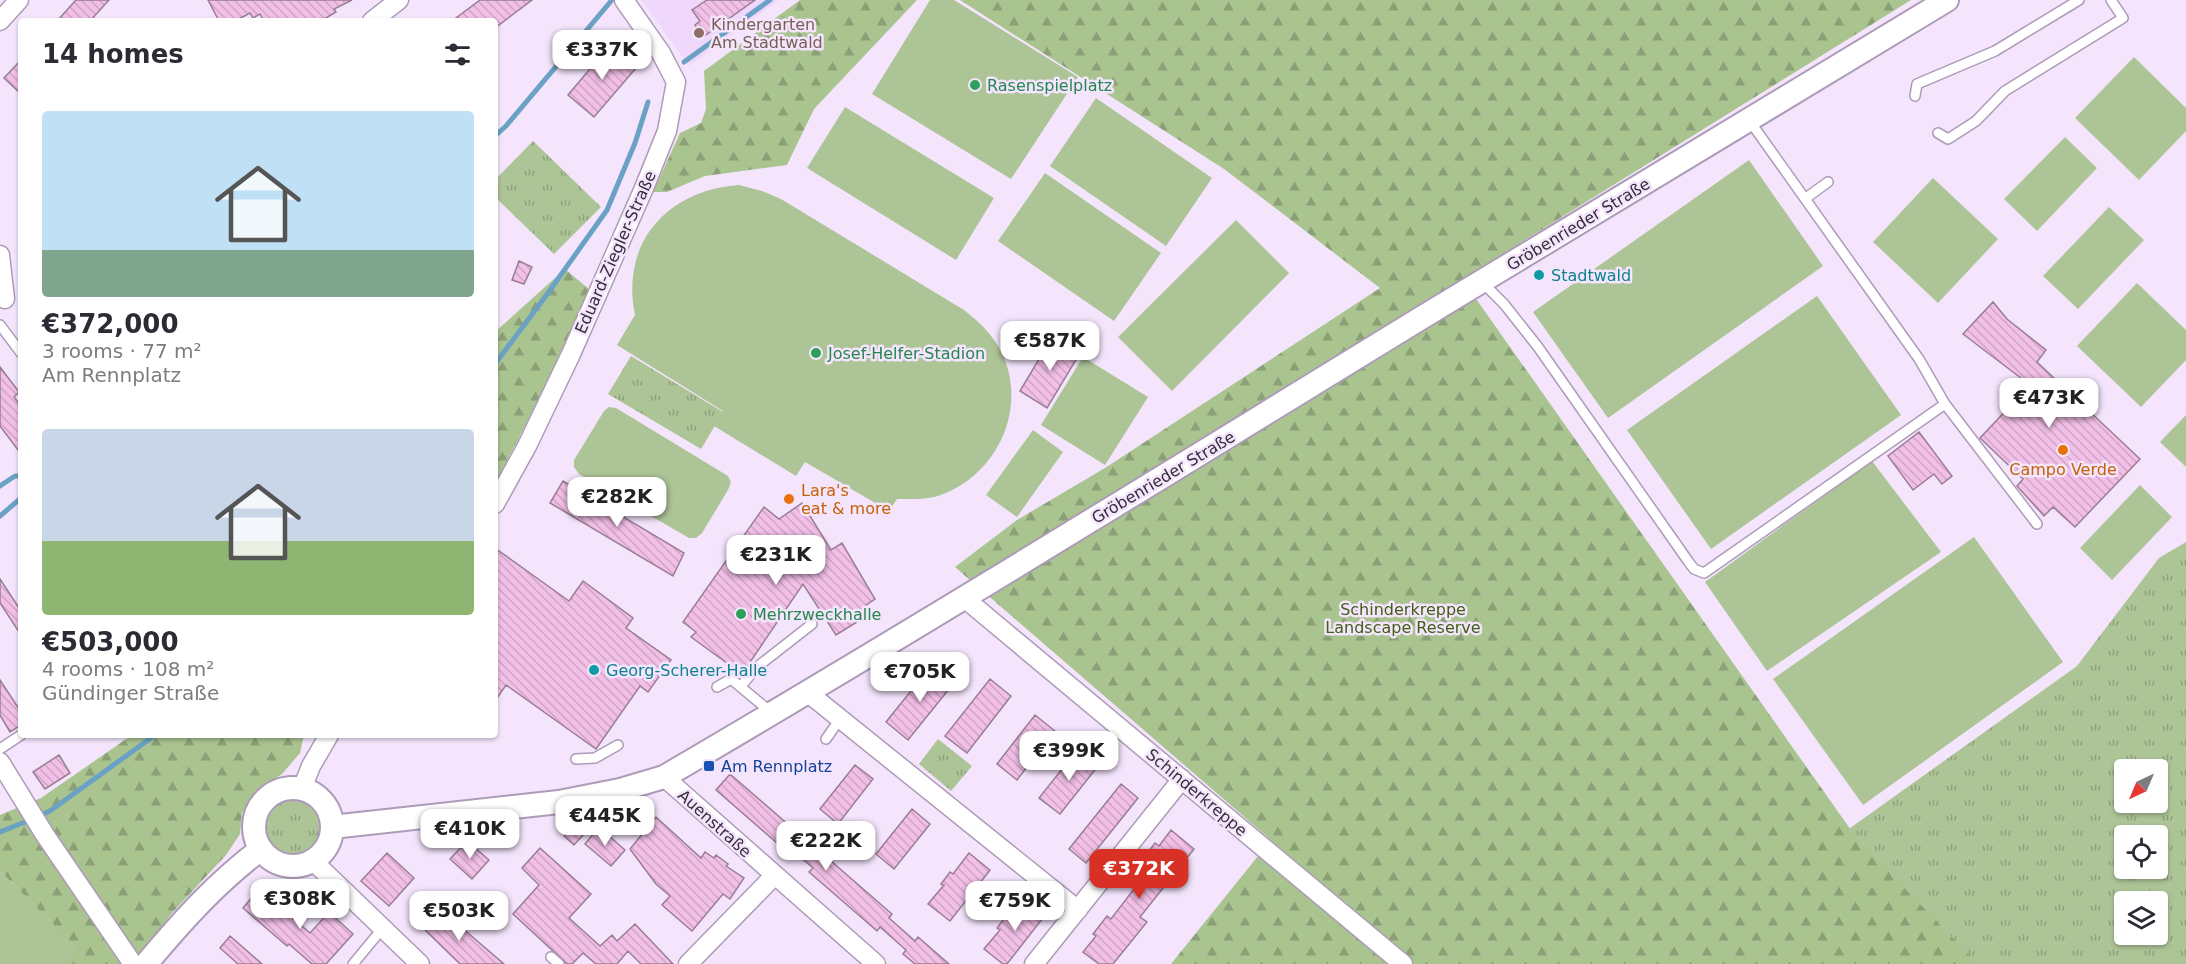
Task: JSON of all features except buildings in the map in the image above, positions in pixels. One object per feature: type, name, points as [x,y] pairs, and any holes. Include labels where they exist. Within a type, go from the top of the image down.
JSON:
[{"type":"street","points":[[0,21],[19,0]]},
{"type":"street","points":[[376,18],[399,0]]},
{"type":"street","name":"Gröbenrieder Straße","points":[[332,827],[559,801],[621,790],[664,777],[910,631],[1947,0]]},
{"type":"street","name":"Eduard-Ziegler-Straße","points":[[498,499],[527,446],[571,354],[667,131],[676,82],[661,53],[626,3]]},
{"type":"street","points":[[0,255],[2,301]]},
{"type":"street","points":[[2,301],[18,288]]},
{"type":"street","name":"Schinderkreppe","points":[[963,597],[992,629],[1034,659],[1072,694],[1151,759],[1182,779],[1205,804],[1403,964]]},
{"type":"street","points":[[807,692],[848,720],[1078,910]]},
{"type":"street","points":[[302,789],[320,740]]},
{"type":"street","points":[[0,762],[133,964]]},
{"type":"street","name":"Auenstraße","points":[[664,777],[876,964]]},
{"type":"street","points":[[1034,964],[1182,779]]},
{"type":"street","points":[[282,789],[302,789],[320,798],[328,809],[332,827],[328,845],[321,855],[299,866],[286,866],[275,862],[261,849],[253,830],[260,804],[270,795],[282,789]]},
{"type":"street","points":[[146,964],[187,915],[225,878],[261,849]]},
{"type":"street","points":[[313,861],[382,930],[420,964]]},
{"type":"street","points":[[688,964],[774,876]]},
{"type":"lane","points":[[1915,96],[1917,84],[1995,51],[2079,0]]},
{"type":"lane","points":[[1938,133],[1948,139],[1976,121],[2005,91],[2123,18],[2111,0]]},
{"type":"lane","points":[[1749,120],[1919,359],[1945,404],[2037,524]]},
{"type":"lane","points":[[1806,198],[1828,182]]},
{"type":"lane","points":[[1482,282],[1504,304],[1538,347],[1694,569],[1704,573],[1945,404]]},
{"type":"lane","points":[[0,325],[18,349]]},
{"type":"lane","points":[[741,686],[757,667],[812,624]]},
{"type":"lane","points":[[717,687],[732,679],[772,713]]},
{"type":"lane","points":[[826,738],[848,720]]},
{"type":"lane","points":[[0,749],[18,737]]},
{"type":"lane","points":[[576,759],[595,758],[618,745]]},
{"type":"lane","points":[[353,964],[382,930]]},
{"type":"lane","points":[[551,957],[559,964]]},
{"type":"shaded area","name":"Kindergarten Am Stadtwald","points":[[641,0],[779,0],[689,66]]},
{"type":"green space","points":[[800,0],[917,0],[814,109],[787,165],[705,176],[667,192],[651,192],[680,133],[701,123],[706,109],[704,71]]},
{"type":"green space","name":"Rasenspielplatz","points":[[930,0],[954,0],[1078,77],[1011,179],[872,94]]},
{"type":"green space","name":"Schinderkreppe Landscape Reserve","points":[[960,0],[1911,0],[1462,279],[1858,840],[1978,964],[1171,964],[1271,840],[955,567],[1017,520],[1105,468],[1380,288],[1224,169]]},
{"type":"green space","points":[[2134,57],[2186,108],[2186,131],[2139,180],[2075,118]]},
{"type":"green space","points":[[1096,98],[1212,178],[1166,246],[1050,166]]},
{"type":"green space","points":[[845,107],[994,198],[956,260],[807,168]]},
{"type":"green space","points":[[2065,137],[2097,168],[2037,231],[2004,199]]},
{"type":"green space","points":[[533,141],[601,207],[554,254],[498,200],[498,177]]},
{"type":"green space","points":[[1749,160],[1823,266],[1608,418],[1533,312]]},
{"type":"green space","points":[[1045,173],[1161,253],[1114,321],[998,241]]},
{"type":"green space","points":[[1933,178],[1998,239],[1938,303],[1873,242]]},
{"type":"green space","name":"Josef-Helfer-Stadion","points":[[739,185],[781,199],[964,310],[989,334],[999,347],[1006,363],[1011,384],[1011,404],[1007,425],[999,443],[988,461],[974,475],[938,496],[923,499],[897,499],[889,511],[805,462],[796,476],[714,426],[723,411],[617,345],[635,315],[632,289],[635,265],[643,243],[655,224],[671,209],[691,197],[714,189]]},
{"type":"green space","points":[[2109,207],[2144,240],[2078,309],[2043,276]]},
{"type":"green space","points":[[1236,220],[1289,273],[1172,391],[1118,337]]},
{"type":"green space","points":[[565,269],[590,290],[543,391],[498,478],[498,329]]},
{"type":"green space","points":[[2137,283],[2186,330],[2186,360],[2141,407],[2077,346]]},
{"type":"green space","points":[[1817,296],[1901,415],[1711,549],[1627,430]]},
{"type":"green space","points":[[631,356],[723,412],[701,449],[608,394]]},
{"type":"green space","points":[[1083,357],[1148,397],[1105,465],[1041,425]]},
{"type":"green space","points":[[609,407],[616,408],[728,476],[731,482],[728,490],[702,533],[696,538],[689,538],[579,474],[574,467],[574,460],[604,411]]},
{"type":"green space","points":[[2186,415],[2186,467],[2160,442]]},
{"type":"green space","points":[[1033,430],[1063,452],[1017,517],[986,495]]},
{"type":"green space","points":[[1872,461],[1941,552],[1767,671],[1705,582]]},
{"type":"green space","points":[[2140,485],[2172,517],[2112,580],[2080,548]]},
{"type":"green space","points":[[1974,537],[2063,662],[1863,805],[1773,679]]},
{"type":"green space","points":[[2186,542],[2186,964],[1452,964],[1832,841],[2077,666],[2159,558]]},
{"type":"green space","points":[[128,738],[303,738],[300,753],[282,774],[260,789],[242,813],[240,834],[226,855],[172,913],[133,964],[63,964],[77,949],[0,871],[0,815],[41,798]]},
{"type":"green space","points":[[938,739],[972,766],[951,791],[919,764]]},
{"type":"green space","points":[[293,800],[303,802],[312,808],[318,817],[320,827],[318,837],[312,846],[303,852],[293,854],[283,852],[274,846],[268,837],[266,827],[268,817],[274,808],[283,802]]},
{"type":"green space","points":[[0,871],[78,949],[63,964],[0,964]]},
{"type":"waterway","points":[[498,133],[612,0]]},
{"type":"waterway","points":[[684,62],[770,0]]},
{"type":"waterway","points":[[498,360],[607,210],[635,143],[648,102]]},
{"type":"waterway","points":[[0,486],[18,476]]},
{"type":"waterway","points":[[0,516],[18,501]]},
{"type":"waterway","points":[[39,816],[50,811],[151,738]]},
{"type":"waterway","points":[[0,832],[30,820]]},
{"type":"place","name":"Kindergarten Am Stadtwald","points":[[699,33]]},
{"type":"place","name":"Rasenspielplatz","points":[[975,85]]},
{"type":"place","name":"Stadtwald","points":[[1539,275]]},
{"type":"place","name":"Josef-Helfer-Stadion","points":[[816,353]]},
{"type":"place","name":"Campo Verde","points":[[2063,450]]},
{"type":"place","name":"Lara's eat & more","points":[[789,499]]},
{"type":"place","name":"Mehrzweckhalle","points":[[741,614]]},
{"type":"place","name":"Georg-Scherer-Halle","points":[[594,670]]},
{"type":"place","name":"Am Rennplatz","points":[[709,766]]}]
